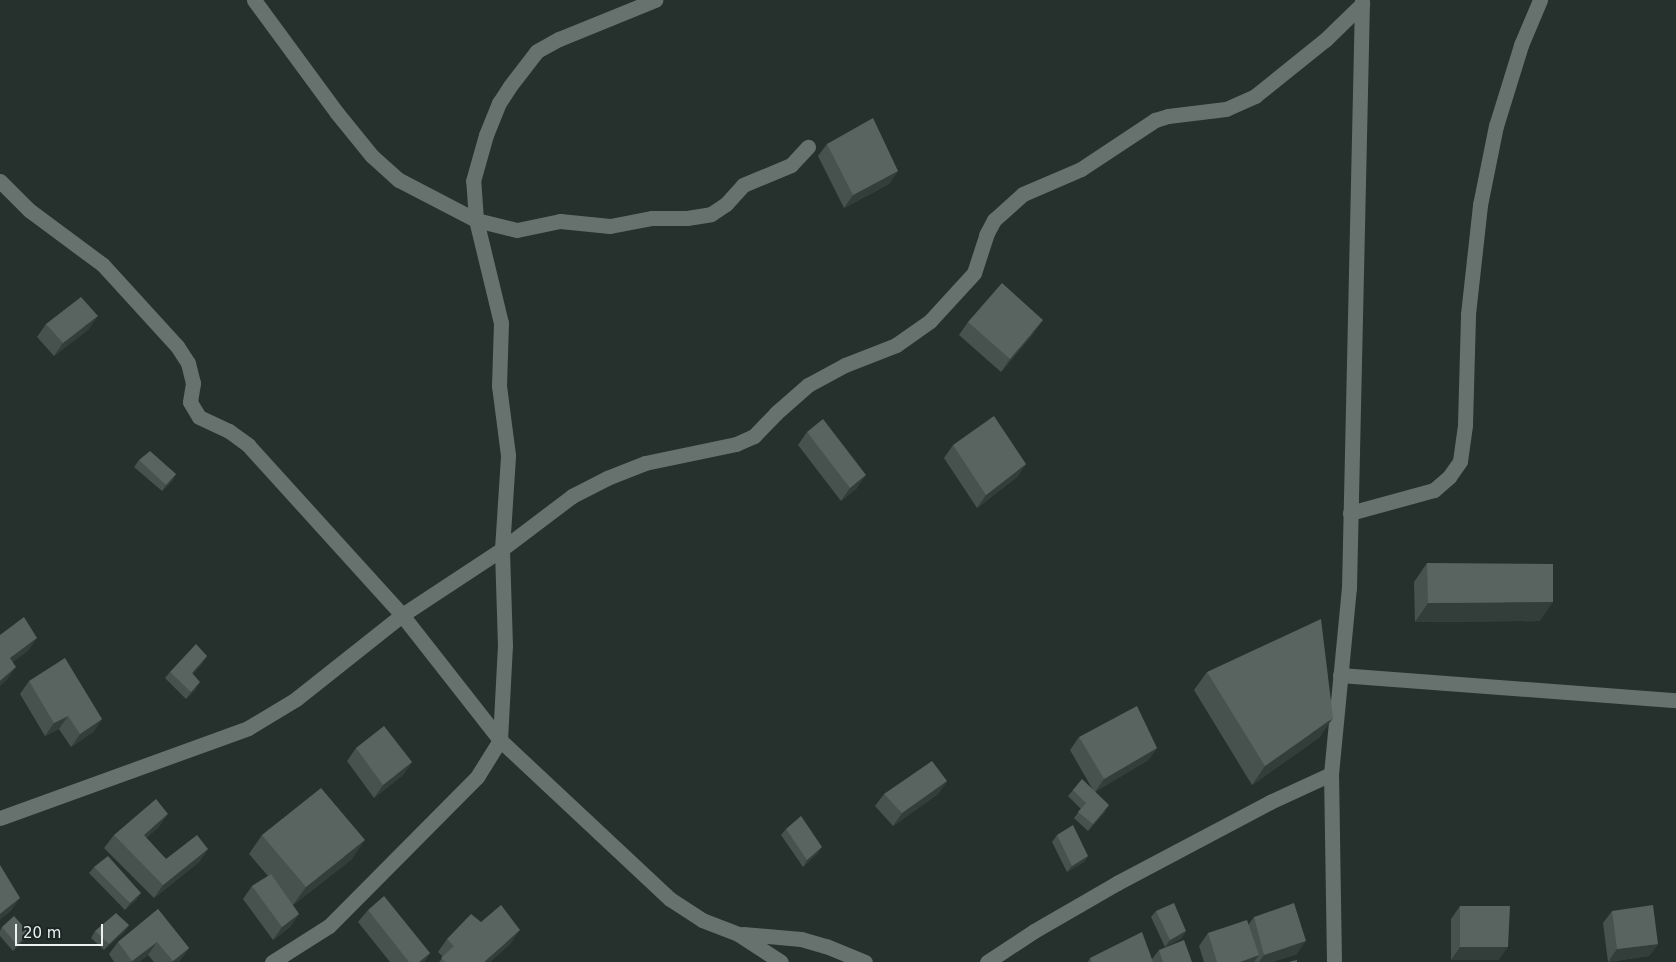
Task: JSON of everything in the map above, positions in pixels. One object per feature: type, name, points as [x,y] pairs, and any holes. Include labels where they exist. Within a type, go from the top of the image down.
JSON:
[{"type":"street","points":[[254,0],[336,113],[372,156],[399,180],[476,220],[518,230],[560,220],[610,226],[652,218],[687,218],[711,214],[726,204],[743,186],[791,165],[808,147]]},
{"type":"street","points":[[272,962],[329,926],[477,778],[500,740],[505,646],[502,549],[508,455],[499,386],[500,323],[476,220],[474,181],[486,135],[499,103],[530,59],[544,45],[655,0]]},
{"type":"street","points":[[1350,513],[1434,490],[1449,477],[1460,461],[1465,424],[1468,314],[1480,205],[1496,126],[1521,44],[1540,0]]},
{"type":"street","points":[[1334,962],[1331,774],[1348,588],[1362,2]]},
{"type":"street","points":[[0,818],[248,728],[296,699],[402,615],[502,549],[572,496],[607,478],[645,463],[736,444],[754,436],[776,413],[808,385],[845,365],[896,345],[930,320],[974,273],[986,235],[994,220],[1024,194],[1081,169],[1156,120],[1168,116],[1226,109],[1255,96],[1281,78],[1325,40],[1362,2]]},
{"type":"street","points":[[0,182],[29,210],[90,254],[119,280],[177,346],[188,363],[193,383],[190,402],[199,417],[229,431],[248,445],[402,615],[500,740],[670,900],[702,920],[738,934],[781,962]]},
{"type":"street","points":[[1340,675],[1676,700]]},
{"type":"street","points":[[987,962],[1034,931],[1117,883],[1270,802],[1331,774]]},
{"type":"street","points":[[738,934],[801,939],[826,946],[865,962]]},
{"type":"building","points":[[873,118],[898,171],[853,195],[827,144]]},
{"type":"building","points":[[1002,283],[1043,320],[1010,359],[968,322]]},
{"type":"building","points":[[81,297],[98,316],[63,343],[46,324]]},
{"type":"building","points":[[994,416],[1026,464],[986,495],[953,445]]},
{"type":"building","points":[[823,419],[866,475],[850,488],[807,432]]},
{"type":"building","points":[[150,451],[176,474],[166,485],[139,460]]},
{"type":"building","points":[[1427,563],[1553,564],[1553,602],[1428,603]]},
{"type":"building","points":[[24,617],[37,638],[10,658],[16,667],[0,681],[0,635]]},
{"type":"building","points":[[1321,619],[1333,718],[1265,766],[1207,672]]},
{"type":"building","points":[[196,644],[207,656],[192,673],[200,682],[191,692],[170,672]]},
{"type":"building","points":[[65,658],[102,719],[80,734],[68,716],[54,723],[29,681]]},
{"type":"building","points":[[1137,706],[1157,748],[1104,779],[1079,737]]},
{"type":"building","points":[[384,726],[412,762],[383,785],[356,748]]},
{"type":"building","points":[[932,761],[947,781],[902,813],[884,794]]},
{"type":"building","points":[[1082,779],[1109,805],[1093,824],[1078,812],[1086,803],[1073,790]]},
{"type":"building","points":[[321,788],[365,840],[306,887],[262,835]]},
{"type":"building","points":[[156,799],[168,814],[144,835],[166,859],[197,835],[208,849],[163,885],[114,835]]},
{"type":"building","points":[[801,816],[822,847],[807,860],[786,829]]},
{"type":"building","points":[[1073,825],[1088,856],[1072,866],[1057,835]]},
{"type":"building","points":[[108,856],[141,893],[130,903],[94,867]]},
{"type":"building","points":[[0,865],[20,898],[0,914]]},
{"type":"building","points":[[271,874],[299,914],[282,927],[252,886]]},
{"type":"building","points":[[384,896],[430,953],[419,962],[409,962],[368,910]]},
{"type":"building","points":[[1174,903],[1186,931],[1170,940],[1156,911]]},
{"type":"building","points":[[1294,903],[1306,941],[1264,955],[1254,917]]},
{"type":"building","points":[[501,905],[520,930],[484,962],[445,962],[441,958],[454,946],[447,939],[471,914],[481,922]]},
{"type":"building","points":[[1653,905],[1658,944],[1617,949],[1612,911]]},
{"type":"building","points":[[1460,906],[1510,906],[1508,947],[1460,947]]},
{"type":"building","points":[[158,909],[189,948],[173,961],[157,942],[132,961],[118,942]]},
{"type":"building","points":[[116,913],[129,925],[109,944],[95,931]]},
{"type":"building","points":[[14,916],[29,933],[17,945],[2,927]]},
{"type":"building","points":[[1247,920],[1259,955],[1240,962],[1217,962],[1208,933]]},
{"type":"building","points":[[1142,932],[1153,962],[1092,962],[1090,958]]},
{"type":"building","points":[[1184,940],[1192,962],[1163,962],[1159,950]]}]
